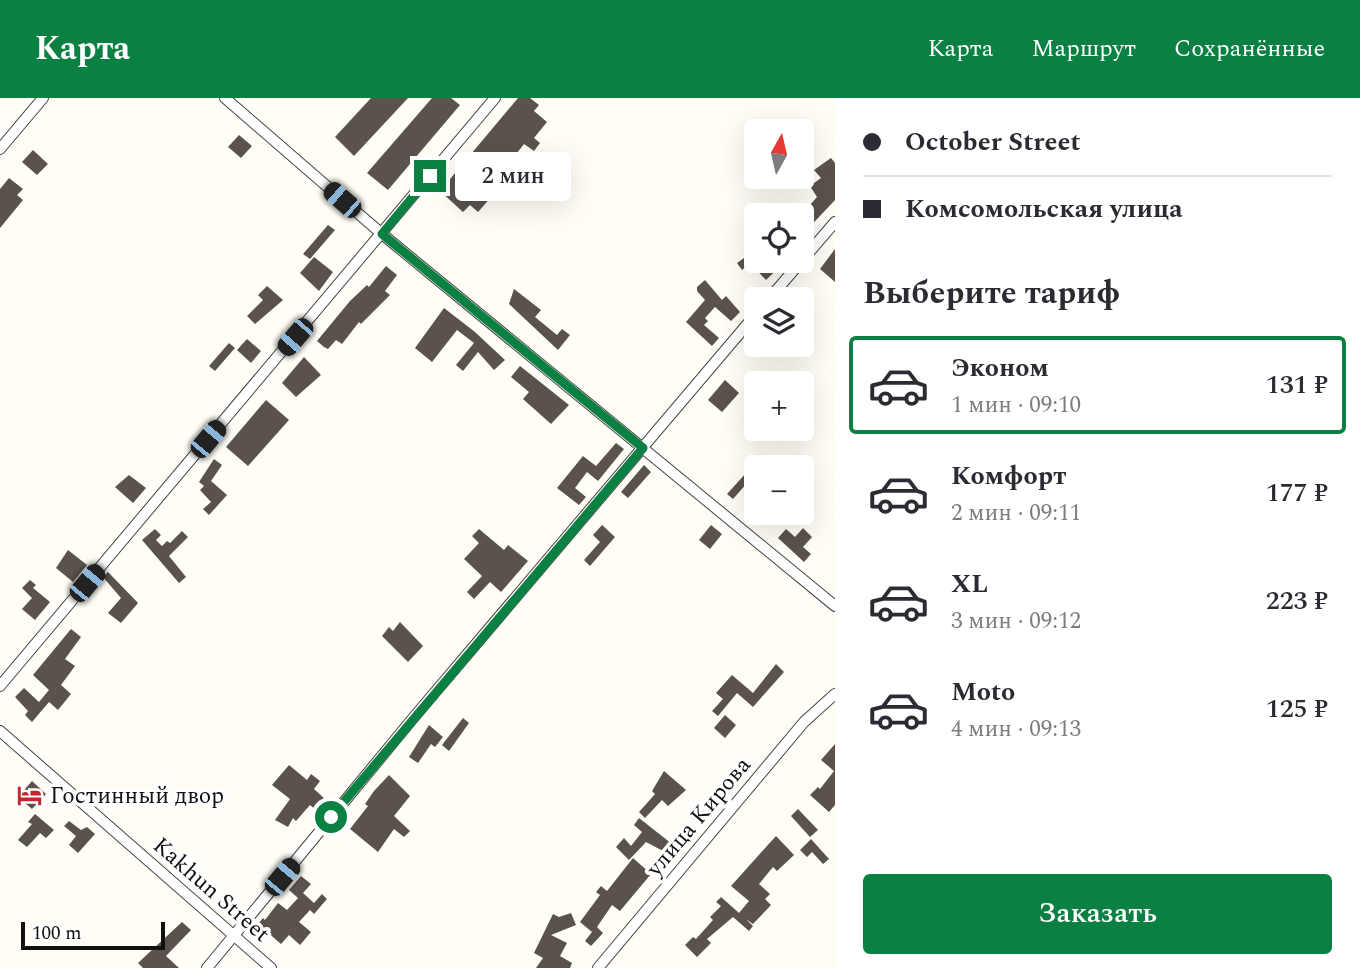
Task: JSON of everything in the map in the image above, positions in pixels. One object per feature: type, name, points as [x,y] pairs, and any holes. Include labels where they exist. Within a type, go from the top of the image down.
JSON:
[{"type":"street","points":[[0,149],[43,98]]},
{"type":"street","points":[[225,98],[382,234],[835,606]]},
{"type":"street","points":[[0,685],[495,98]]},
{"type":"street","points":[[779,287],[835,222]]},
{"type":"street","points":[[206,968],[414,717],[744,328]]},
{"type":"street","name":"улица Кирова","points":[[598,968],[804,722],[835,694]]},
{"type":"street","name":"Kakhun Street","points":[[0,730],[271,968]]},
{"type":"building","points":[[371,98],[408,98],[354,156],[335,137]]},
{"type":"building","points":[[432,98],[451,98],[460,105],[388,190],[367,173]]},
{"type":"building","points":[[518,98],[530,98],[539,105],[534,111],[547,122],[534,138],[540,143],[534,151],[524,144],[509,163],[518,171],[511,180],[503,174],[488,192],[492,196],[478,212],[470,205],[463,212],[440,191]]},
{"type":"building","points":[[239,135],[252,146],[241,158],[228,147]]},
{"type":"building","points":[[33,150],[48,164],[37,175],[22,162]]},
{"type":"building","points":[[831,158],[835,163],[835,200],[814,222],[814,203],[812,203],[817,197],[812,189],[814,183],[821,178],[814,170]]},
{"type":"building","points":[[9,178],[23,189],[17,195],[23,200],[0,228],[0,189]]},
{"type":"building","points":[[328,225],[335,230],[310,259],[303,254]]},
{"type":"building","points":[[835,249],[835,282],[820,269]]},
{"type":"building","points":[[314,257],[333,272],[319,291],[300,273]]},
{"type":"building","points":[[744,258],[744,268],[742,270],[737,263]]},
{"type":"building","points":[[386,266],[397,275],[385,291],[390,295],[361,324],[359,322],[342,344],[336,340],[328,349],[324,347],[317,341],[350,301],[367,285],[369,287]]},
{"type":"building","points":[[759,273],[773,273],[766,280]]},
{"type":"building","points":[[705,280],[722,300],[726,296],[740,312],[731,321],[715,307],[705,318],[708,321],[704,325],[719,338],[712,346],[686,322],[705,300],[697,287]]},
{"type":"building","points":[[267,286],[283,300],[255,324],[247,316],[263,300],[258,295]]},
{"type":"building","points":[[514,289],[541,310],[535,317],[557,335],[562,329],[570,335],[558,350],[509,304]]},
{"type":"building","points":[[444,308],[505,360],[494,370],[478,352],[463,371],[456,365],[474,343],[457,330],[432,362],[415,348]]},
{"type":"building","points":[[247,339],[261,351],[251,363],[237,350]]},
{"type":"building","points":[[229,343],[235,348],[215,371],[209,366]]},
{"type":"building","points":[[304,357],[321,375],[296,397],[282,383]]},
{"type":"building","points":[[520,366],[569,405],[551,424],[523,399],[529,392],[511,377]]},
{"type":"building","points":[[725,380],[739,393],[722,412],[708,400]]},
{"type":"building","points":[[266,400],[289,420],[248,466],[226,447]]},
{"type":"building","points":[[616,443],[624,449],[598,481],[587,472],[575,488],[586,497],[579,505],[557,488],[583,456],[596,466]]},
{"type":"building","points":[[214,459],[222,465],[211,481],[227,495],[209,515],[203,509],[211,502],[200,490],[204,486],[199,482]]},
{"type":"building","points":[[644,465],[651,472],[628,498],[621,492]]},
{"type":"building","points":[[129,475],[146,488],[133,503],[115,487]]},
{"type":"building","points":[[744,475],[744,487],[733,499],[727,494]]},
{"type":"building","points":[[602,525],[615,537],[590,566],[584,560],[600,542],[593,535]]},
{"type":"building","points":[[711,525],[722,534],[710,549],[699,540]]},
{"type":"building","points":[[803,528],[812,537],[803,547],[811,554],[804,562],[778,538],[786,529],[795,537]]},
{"type":"building","points":[[155,529],[161,535],[156,540],[162,546],[167,541],[170,543],[182,531],[188,537],[169,556],[186,577],[179,583],[142,540]]},
{"type":"building","points":[[479,529],[504,550],[508,545],[528,561],[501,592],[490,582],[474,599],[467,592],[482,576],[464,559],[479,543],[472,536]]},
{"type":"building","points":[[68,550],[87,565],[73,582],[56,568]]},
{"type":"building","points":[[108,572],[138,603],[121,623],[108,613],[121,598],[103,577]]},
{"type":"building","points":[[30,580],[36,585],[33,588],[50,602],[35,620],[22,609],[32,598],[22,588]]},
{"type":"building","points":[[400,622],[423,646],[408,662],[382,636],[389,627],[393,631]]},
{"type":"building","points":[[71,629],[81,637],[65,659],[75,666],[61,685],[71,694],[58,710],[49,702],[32,722],[25,715],[28,711],[15,697],[24,688],[39,702],[49,690],[33,675]]},
{"type":"building","points":[[776,664],[784,672],[753,707],[737,693],[718,716],[712,711],[723,699],[716,693],[732,675],[753,693]]},
{"type":"building","points":[[725,715],[736,725],[725,738],[714,728]]},
{"type":"building","points":[[463,718],[469,723],[449,751],[442,745]]},
{"type":"building","points":[[429,725],[443,737],[435,747],[431,744],[418,763],[409,757]]},
{"type":"building","points":[[835,744],[835,805],[829,812],[810,795],[818,787],[820,789],[834,771],[821,760]]},
{"type":"building","points":[[289,765],[307,780],[311,774],[320,781],[314,789],[326,800],[317,811],[310,805],[296,821],[293,818],[288,827],[275,820],[290,799],[272,785]]},
{"type":"building","points":[[664,771],[686,790],[668,806],[662,800],[645,818],[639,812],[655,794],[652,791]]},
{"type":"building","points":[[389,775],[410,796],[394,816],[410,831],[404,837],[394,829],[378,852],[350,829],[368,806],[365,804],[374,791]]},
{"type":"building","points":[[32,781],[46,794],[32,809],[18,797]]},
{"type":"building","points":[[798,809],[818,830],[810,837],[791,816]]},
{"type":"building","points":[[35,814],[54,830],[46,838],[40,833],[27,847],[18,840],[32,824],[28,822]]},
{"type":"building","points":[[639,818],[672,844],[665,852],[646,842],[629,860],[616,847],[624,838],[631,846],[642,832],[634,825]]},
{"type":"building","points":[[69,821],[81,830],[87,827],[95,834],[78,853],[69,845],[76,836],[64,826]]},
{"type":"building","points":[[776,836],[794,855],[777,871],[773,867],[759,884],[770,894],[765,899],[771,905],[753,924],[746,919],[753,926],[749,931],[733,917],[707,939],[711,943],[697,957],[685,945],[693,937],[696,939],[713,920],[710,917],[721,906],[716,902],[721,897],[739,913],[749,901],[731,886]]},
{"type":"building","points":[[811,839],[829,859],[823,864],[812,852],[807,857],[800,850]]},
{"type":"building","points":[[633,858],[651,874],[620,911],[612,905],[597,927],[603,933],[591,946],[585,941],[592,932],[580,922],[600,895],[596,892],[601,886],[607,891]]},
{"type":"building","points":[[301,876],[311,884],[303,893],[314,903],[322,894],[327,899],[314,914],[310,910],[299,922],[311,932],[300,945],[289,935],[281,944],[258,924],[263,918],[265,920],[278,903],[287,910],[298,898],[289,890]]},
{"type":"building","points":[[571,913],[576,925],[551,935],[567,943],[560,956],[572,963],[570,968],[536,968],[543,958],[534,953],[553,914],[559,917]]},
{"type":"building","points":[[182,922],[191,930],[166,956],[179,968],[143,968],[138,963]]},
{"type":"place","name":"Гостинный двор","points":[[30,795]]},
{"type":"route","points":[[331,817],[643,448],[382,234],[430,176]]}]
